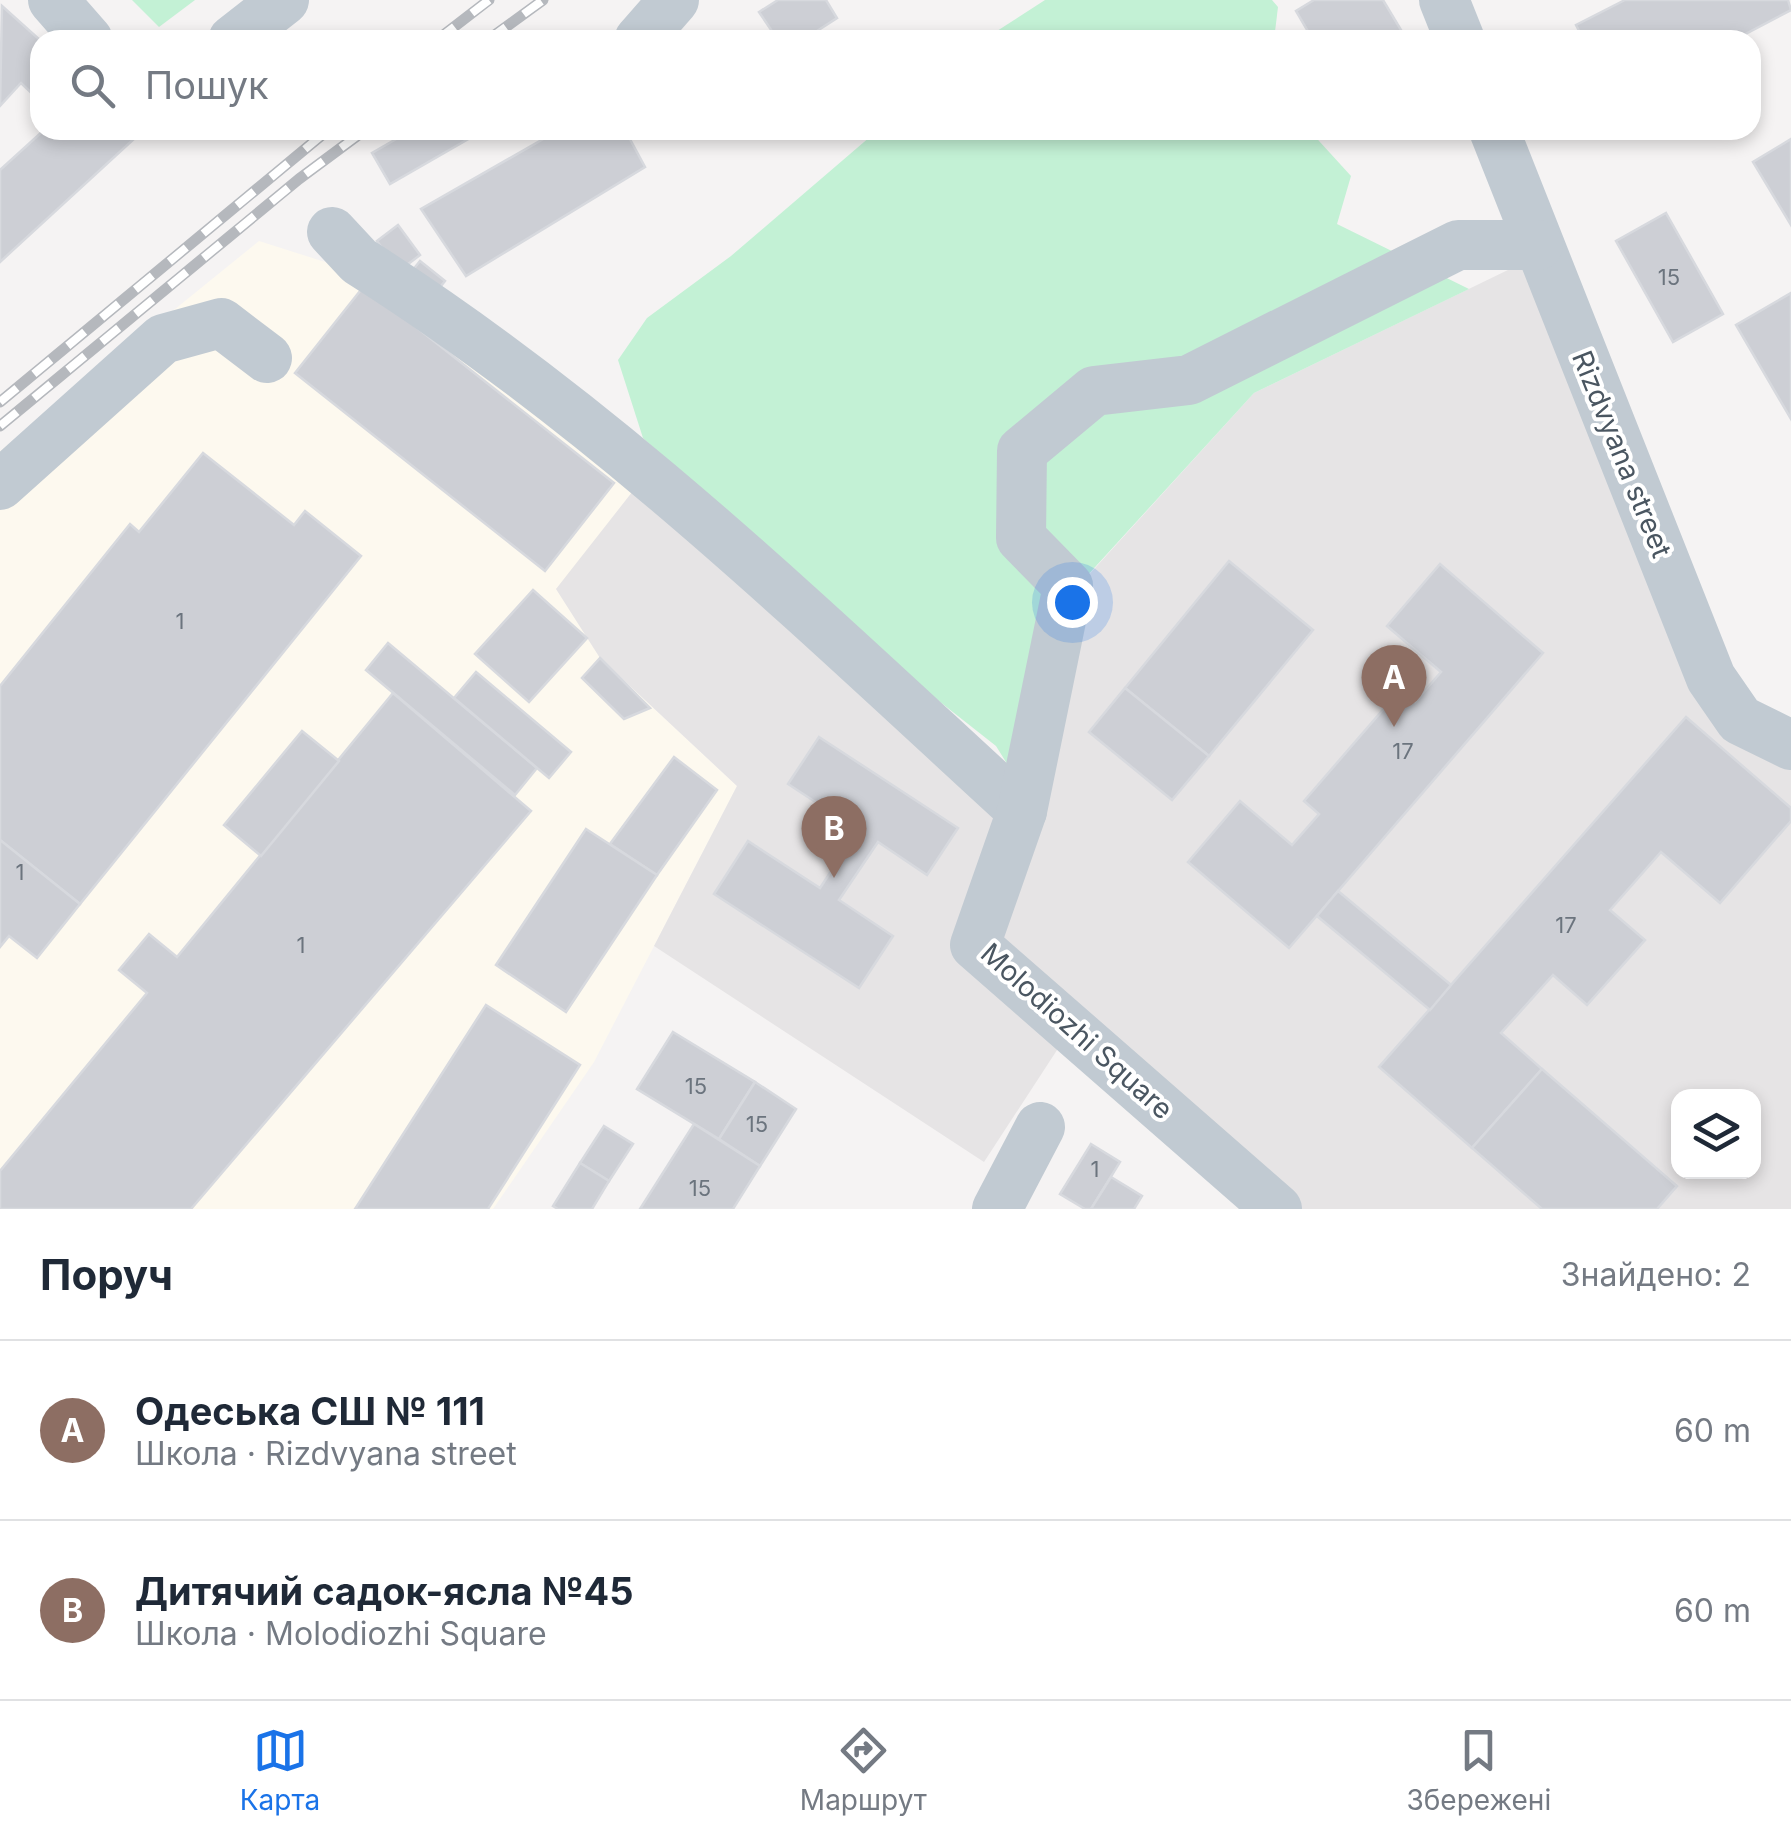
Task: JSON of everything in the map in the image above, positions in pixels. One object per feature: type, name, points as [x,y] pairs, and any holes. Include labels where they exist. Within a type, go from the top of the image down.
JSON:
[{"type":"street","points":[[53,0],[79,30]]},
{"type":"street","points":[[246,30],[284,0]]},
{"type":"street","points":[[648,30],[674,0]]},
{"type":"street","points":[[1444,0],[1456,30]]},
{"type":"street","name":"Rizdvyana street","points":[[1498,140],[1711,678],[1740,720],[1791,745]]},
{"type":"street","points":[[332,232],[358,260],[553,395],[682,500],[1022,811]]},
{"type":"street","name":"Molodiozhi Square","points":[[1277,1209],[975,945],[1022,811],[1068,586],[1021,538],[1022,450],[1094,391],[1189,380],[1458,245],[1538,245]]},
{"type":"street","points":[[0,485],[162,339],[221,323],[267,358]]},
{"type":"street","points":[[0,458],[56,436]]},
{"type":"street","points":[[997,1209],[1040,1127]]},
{"type":"shaded area","points":[[259,241],[366,275],[640,482],[557,590],[600,658],[737,786],[594,1062],[493,1209],[0,1209],[0,451]]},
{"type":"shaded area","points":[[1541,254],[1717,699],[1791,766],[1791,1209],[1281,1209],[981,943],[1086,578],[1254,393]]},
{"type":"shaded area","points":[[640,482],[1002,810],[956,950],[1059,1047],[984,1162],[654,946],[737,786],[600,658],[556,589]]},
{"type":"green space","points":[[132,0],[195,0],[159,27]]},
{"type":"green space","points":[[1045,0],[1272,0],[1278,7],[1275,30],[998,30]]},
{"type":"green space","points":[[866,140],[1318,140],[1351,176],[1337,224],[1469,289],[1254,393],[1086,577],[1029,799],[996,746],[883,657],[643,438],[618,360],[647,318],[731,256]]},
{"type":"building","points":[[778,0],[826,0],[837,18],[818,30],[771,30],[759,12]]},
{"type":"building","points":[[1314,0],[1383,0],[1401,30],[1307,30],[1296,11]]},
{"type":"building","points":[[1625,0],[1788,0],[1791,10],[1753,30],[1579,30],[1576,25]]},
{"type":"building","points":[[2,6],[30,31],[30,92],[21,83],[0,106]]},
{"type":"building","points":[[1791,139],[1791,225],[1753,162]]},
{"type":"building","points":[[33,140],[133,140],[0,262],[0,170]]},
{"type":"building","points":[[395,140],[467,140],[390,184],[372,153]]},
{"type":"building","points":[[542,140],[630,140],[645,167],[466,276],[421,209]]},
{"type":"building","points":[[1666,213],[1723,314],[1673,342],[1616,241]]},
{"type":"building","points":[[398,225],[420,255],[399,271],[377,241]]},
{"type":"building","points":[[420,261],[445,281],[433,296],[408,276]]},
{"type":"building","points":[[364,286],[614,483],[545,571],[295,373]]},
{"type":"building","points":[[1791,293],[1791,419],[1736,325]]},
{"type":"building","points":[[203,453],[294,525],[305,511],[361,556],[80,904],[0,840],[0,686],[130,524],[139,532]]},
{"type":"building","points":[[1229,561],[1313,630],[1209,756],[1125,688]]},
{"type":"building","points":[[1440,564],[1543,653],[1289,948],[1188,862],[1240,801],[1292,845],[1319,814],[1304,801],[1400,690],[1415,702],[1441,672],[1387,626]]},
{"type":"building","points":[[533,590],[587,638],[529,702],[475,654]]},
{"type":"building","points":[[388,643],[537,768],[515,795],[366,670]]},
{"type":"building","points":[[600,658],[650,708],[624,719],[582,678]]},
{"type":"building","points":[[476,672],[571,752],[549,778],[454,698]]},
{"type":"building","points":[[1125,688],[1209,756],[1172,800],[1089,732]]},
{"type":"building","points":[[393,693],[531,811],[191,1209],[0,1209],[0,1171],[147,993],[119,970],[149,934],[177,957]]},
{"type":"building","points":[[1686,717],[1791,808],[1791,821],[1720,903],[1661,852],[1610,910],[1645,940],[1587,1005],[1553,975],[1501,1033],[1542,1069],[1472,1148],[1379,1067]]},
{"type":"building","points":[[302,731],[339,761],[261,856],[224,825]]},
{"type":"building","points":[[819,737],[958,828],[927,875],[878,842],[839,900],[893,936],[859,988],[714,894],[748,841],[820,888],[858,830],[788,784]]},
{"type":"building","points":[[674,757],[717,790],[657,875],[610,844]]},
{"type":"building","points":[[586,829],[657,875],[566,1012],[496,965]]},
{"type":"building","points":[[0,840],[80,904],[37,958],[9,936],[0,947]]},
{"type":"building","points":[[1338,891],[1451,985],[1430,1010],[1317,916]]},
{"type":"building","points":[[486,1005],[580,1065],[488,1209],[355,1209]]},
{"type":"building","points":[[673,1032],[755,1082],[719,1139],[637,1089]]},
{"type":"building","points":[[1542,1069],[1677,1186],[1657,1209],[1542,1209],[1472,1148]]},
{"type":"building","points":[[755,1082],[796,1109],[760,1166],[719,1139]]},
{"type":"building","points":[[694,1124],[760,1166],[733,1209],[640,1209]]},
{"type":"building","points":[[604,1126],[633,1144],[609,1181],[580,1163]]},
{"type":"building","points":[[1091,1144],[1120,1162],[1091,1209],[1085,1209],[1060,1194]]},
{"type":"building","points":[[580,1163],[609,1181],[592,1209],[558,1209],[553,1206]]},
{"type":"building","points":[[1111,1177],[1142,1196],[1134,1209],[1091,1209]]},
{"type":"railway","points":[[450,30],[489,0]]},
{"type":"railway","points":[[502,30],[543,0]]},
{"type":"railway","points":[[0,402],[316,140]]},
{"type":"railway","points":[[0,426],[352,140]]},
{"type":"place","name":"Одеська СШ № 111","points":[[1394,727]]},
{"type":"place","name":"Дитячий садок-ясла №45","points":[[834,878]]}]
